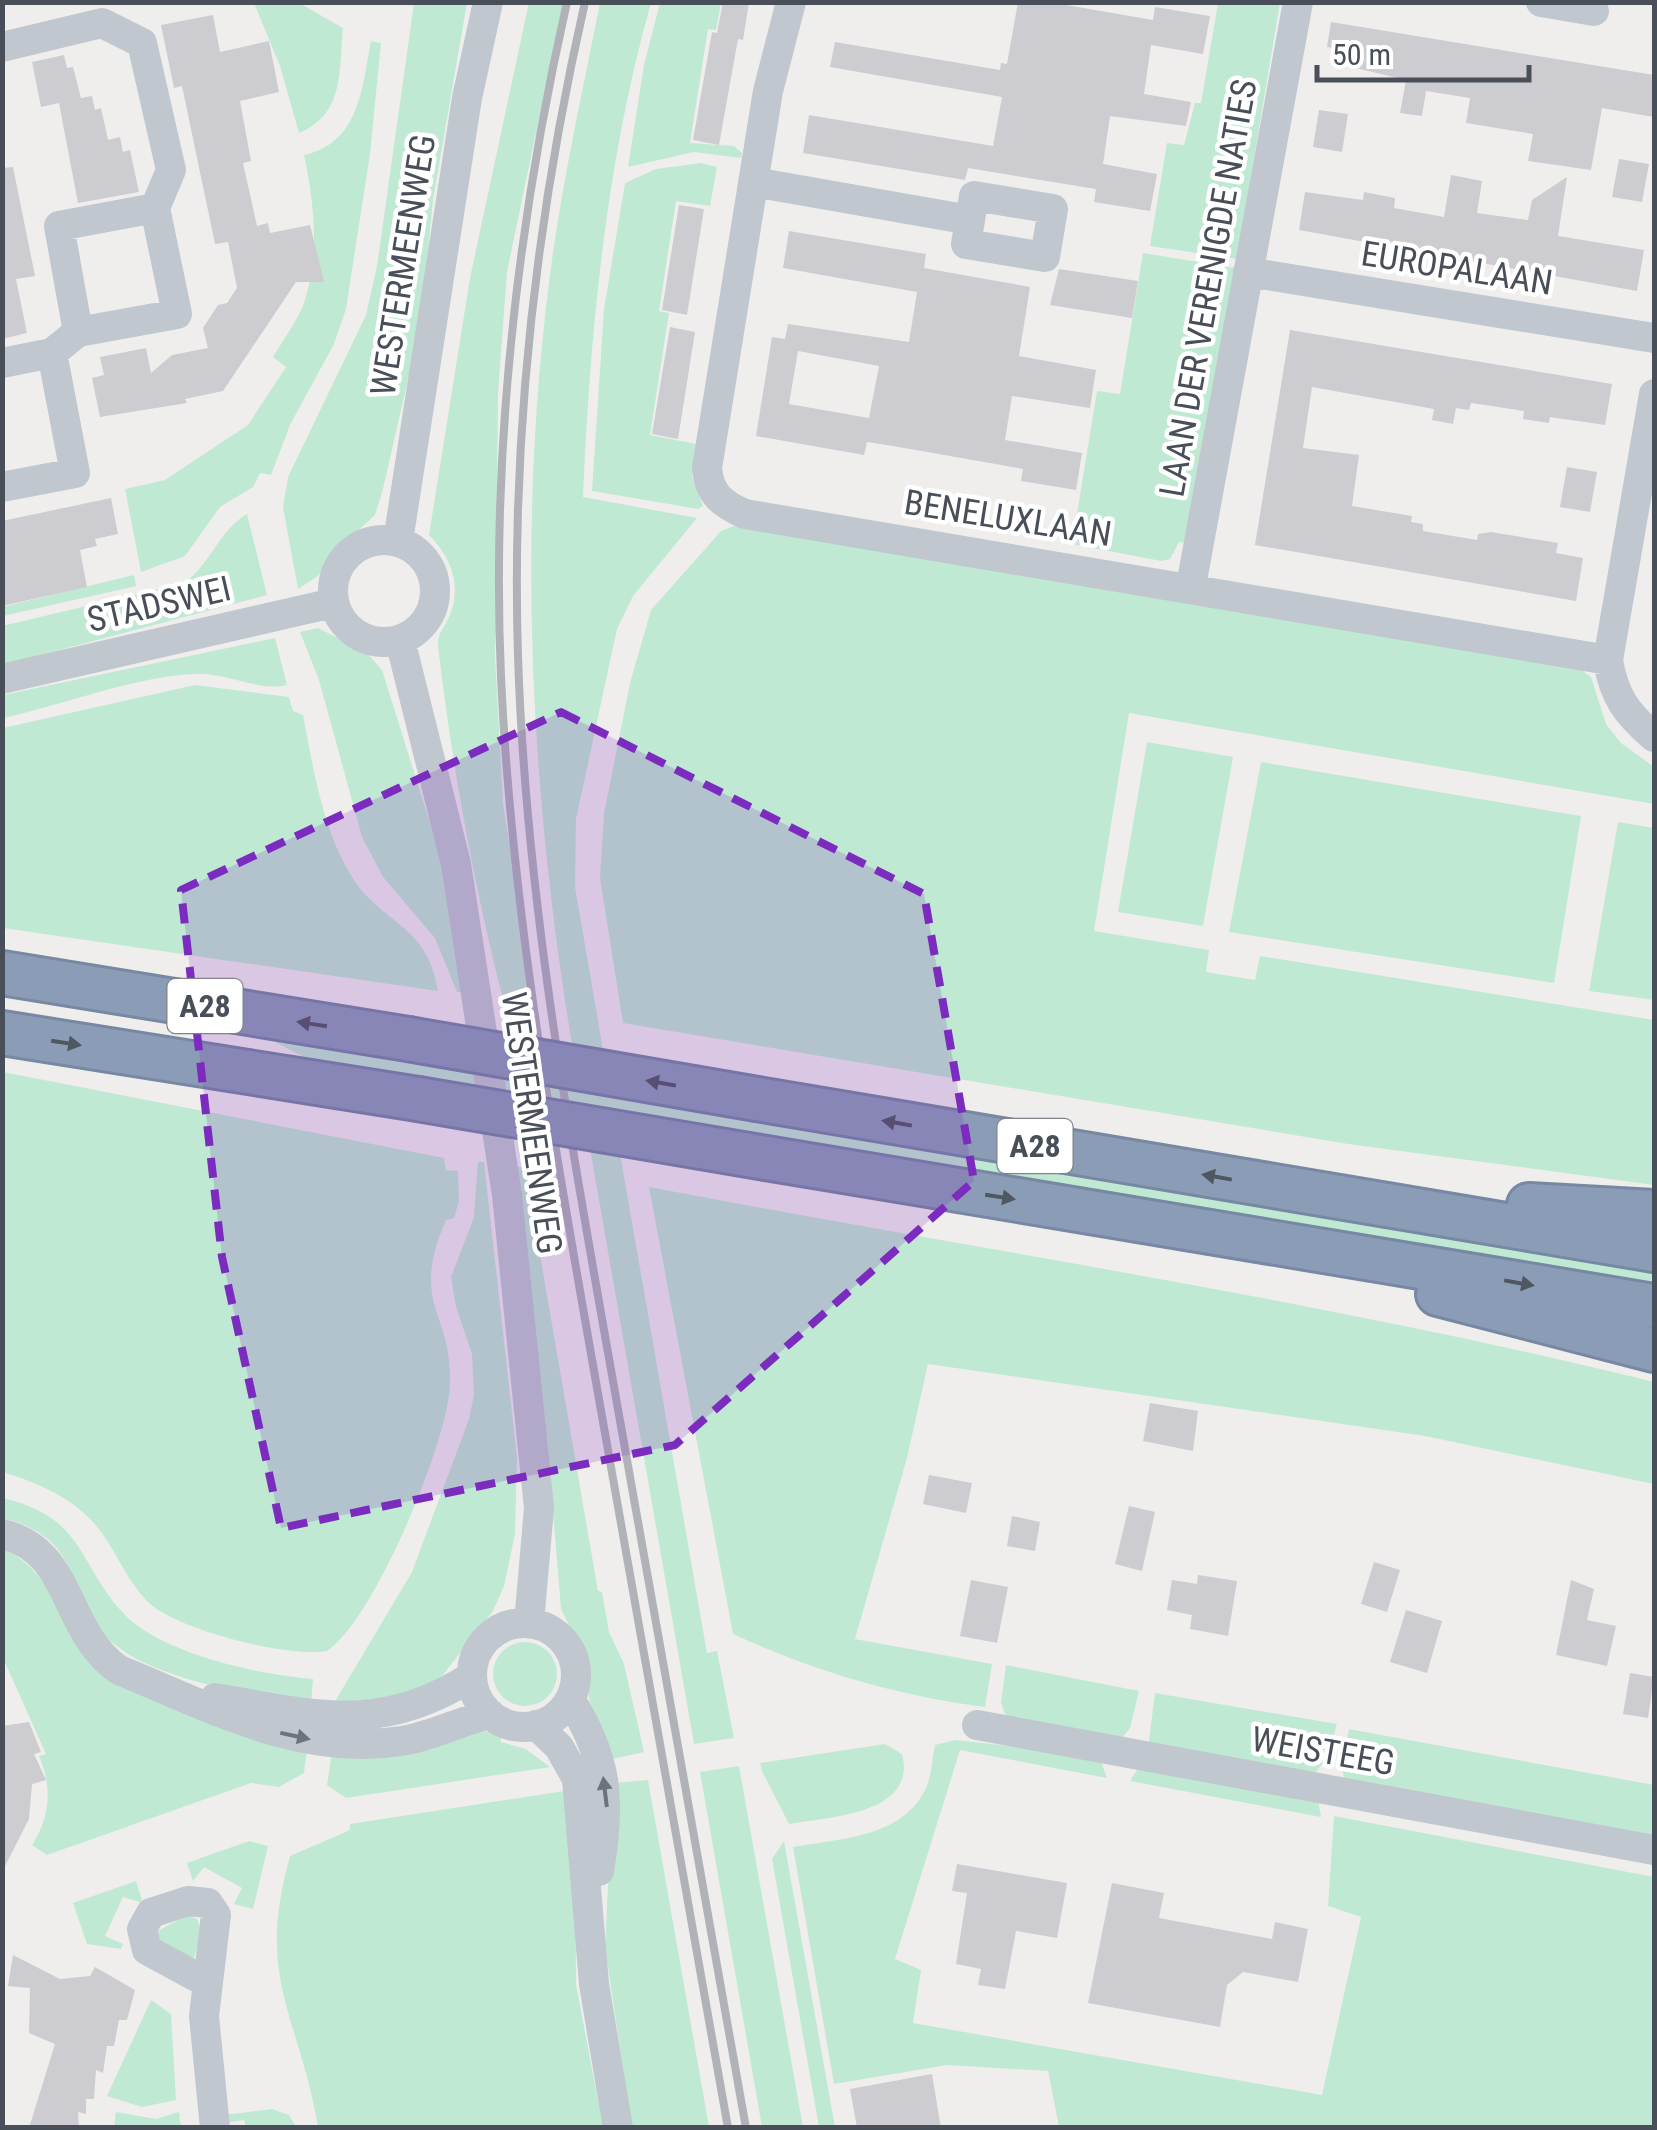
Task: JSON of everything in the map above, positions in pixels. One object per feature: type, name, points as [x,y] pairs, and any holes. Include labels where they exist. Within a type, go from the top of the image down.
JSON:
[{"type":"highway","name":"A28","points":[[2,972],[1654,1250]]},
{"type":"highway","name":"A28","points":[[2,1033],[1654,1306]]},
{"type":"highway","name":"A28","points":[[1314,1193],[1654,1212]]},
{"type":"highway","name":"A28","points":[[1216,1232],[1654,1350]]},
{"type":"street","name":"WESTERMEENWEG","points":[[398,541],[466,98],[488,2]]},
{"type":"street","name":"BENELUXLAAN","points":[[792,2],[768,91],[707,468],[716,496],[745,514],[1192,586],[1608,660]]},
{"type":"street","name":"LAAN DER VERENIGDE NATIES","points":[[1192,586],[1298,2]]},
{"type":"street","points":[[1541,2],[1594,10]]},
{"type":"street","points":[[2,47],[102,23],[142,43],[171,170],[155,208],[177,314],[78,332],[52,353],[2,363]]},
{"type":"street","points":[[753,182],[970,220]]},
{"type":"street","points":[[78,332],[60,226],[155,208]]},
{"type":"street","name":"EUROPALAAN","points":[[1248,272],[1654,338]]},
{"type":"street","points":[[2,488],[76,473],[52,353]]},
{"type":"street","points":[[1654,394],[1608,660],[1624,711],[1654,737]]},
{"type":"street","points":[[376,540],[398,541],[427,564],[434,580],[428,617],[400,640],[372,642],[358,636],[338,617],[332,582],[340,562],[356,547],[376,540]]},
{"type":"street","name":"STADSWEI","points":[[2,679],[333,604]]},
{"type":"street","name":"WESTERMEENWEG","points":[[400,640],[456,864],[507,1195],[539,1508],[529,1623]]},
{"type":"street","points":[[2,1534],[20,1538],[43,1554],[84,1635],[100,1656],[120,1670],[255,1728],[365,1746],[408,1740],[490,1714]]},
{"type":"street","points":[[529,1623],[556,1634],[573,1657],[576,1671],[570,1699],[550,1720],[536,1725],[512,1725],[490,1714],[477,1697],[472,1676],[477,1652],[493,1633],[529,1623]]},
{"type":"street","points":[[172,1691],[327,1717],[368,1717],[411,1709],[472,1676]]},
{"type":"street","points":[[570,1699],[594,1737],[607,1798],[590,1923]]},
{"type":"street","points":[[536,1725],[560,1747],[576,1780],[594,1984],[618,2128]]},
{"type":"street","name":"WEISTEEG","points":[[977,1725],[1654,1850]]},
{"type":"street","points":[[206,1982],[205,2046],[215,2128]]},
{"type":"highlighted area","points":[[561,712],[924,894],[974,1181],[675,1445],[281,1528],[222,1257],[181,890]]},
{"type":"green space","points":[[529,2],[563,3],[507,272],[498,394],[495,656],[503,803],[535,1009],[504,1003],[483,915],[457,781],[438,646],[452,607],[455,585],[444,553],[429,535],[470,278]]},
{"type":"green space","points":[[254,3],[299,3],[343,28],[332,103],[314,125],[299,133],[280,66]]},
{"type":"green space","points":[[414,3],[467,3],[433,200],[421,323],[375,515],[337,550],[318,576],[298,589],[283,507],[288,477],[366,315],[377,266]]},
{"type":"green space","points":[[600,3],[651,3],[622,124],[603,248],[583,497],[697,518],[633,596],[617,629],[576,819],[575,887],[610,1091],[1654,1264],[1654,1291],[614,1119],[707,1653],[717,1651],[734,1738],[694,1744],[584,1114],[332,1072],[260,1034],[579,1086],[563,990],[541,796],[534,698],[532,503],[551,269]]},
{"type":"green space","points":[[660,3],[721,3],[716,30],[708,29],[690,143],[734,146],[742,153],[741,158],[694,152],[628,167],[644,65]]},
{"type":"green space","points":[[1218,3],[1280,3],[1237,259],[1150,246],[1167,143],[1184,145],[1195,103],[1201,103]]},
{"type":"green space","points":[[371,41],[381,43],[370,154],[346,309],[334,344],[290,425],[271,475],[260,473],[253,487],[220,507],[185,556],[141,572],[125,489],[165,480],[248,425],[286,367],[273,357],[301,310],[314,248],[313,210],[304,155],[323,149],[347,126],[361,94]]},
{"type":"green space","points":[[701,163],[717,167],[710,206],[676,201],[659,311],[669,313],[650,435],[696,444],[692,477],[703,506],[698,509],[592,491],[604,309],[625,183],[656,169]]},
{"type":"green space","points":[[1143,253],[1235,268],[1189,544],[1179,542],[1170,559],[1161,561],[1072,544],[1097,391],[1120,394]]},
{"type":"green space","points":[[247,514],[267,595],[3,665],[2,626],[184,583],[229,529]]},
{"type":"green space","points":[[736,525],[1577,667],[1591,677],[1606,724],[1621,743],[1654,767],[1654,804],[1129,713],[1094,931],[1209,950],[1206,972],[1255,980],[1260,956],[1654,1020],[1654,1185],[1348,1144],[623,1023],[600,878],[604,814],[630,683],[651,610],[721,531]]},
{"type":"green space","points":[[134,575],[136,586],[3,616],[2,607]]},
{"type":"green space","points":[[318,628],[367,653],[382,670],[440,855],[463,992],[457,992],[435,938],[383,877],[362,837],[319,680],[300,632]]},
{"type":"green space","points":[[275,638],[287,685],[265,686],[206,674],[171,676],[3,718],[3,695]]},
{"type":"green space","points":[[195,685],[289,697],[293,711],[303,715],[320,796],[349,872],[374,903],[424,950],[438,991],[3,928],[3,728]]},
{"type":"green space","points":[[1147,742],[1233,757],[1203,926],[1118,912]]},
{"type":"green space","points":[[1261,762],[1581,816],[1554,983],[1229,932]]},
{"type":"green space","points":[[1618,822],[1654,828],[1654,1000],[1589,991]]},
{"type":"green space","points":[[3,1072],[444,1158],[446,1170],[458,1171],[459,1201],[454,1218],[446,1220],[431,1271],[435,1306],[449,1359],[450,1383],[437,1445],[386,1568],[346,1633],[327,1651],[259,1646],[204,1631],[160,1611],[140,1593],[94,1523],[72,1503],[46,1488],[3,1472]]},
{"type":"green space","points":[[478,1162],[484,1162],[517,1458],[515,1534],[504,1586],[493,1611],[442,1676],[415,1695],[334,1703],[412,1572],[469,1419],[474,1395],[472,1354],[456,1307],[451,1277],[474,1217]]},
{"type":"green space","points":[[514,1166],[525,1168],[598,1591],[602,1592],[609,1632],[624,1664],[644,1752],[608,1760],[589,1698],[587,1662],[561,1609],[550,1475]]},
{"type":"green space","points":[[649,1187],[1279,1301],[1654,1382],[1654,1484],[1425,1436],[928,1364],[907,1458],[855,1639],[992,1664],[985,1707],[856,1680],[733,1634]]},
{"type":"green space","points":[[2,1498],[30,1506],[66,1531],[110,1597],[143,1629],[188,1652],[214,1660],[313,1679],[311,1704],[181,1677],[133,1657],[98,1627],[63,1556],[50,1541],[31,1528],[3,1518]]},
{"type":"green space","points":[[3,1549],[38,1576],[81,1650],[98,1668],[120,1684],[307,1749],[304,1773],[279,1787],[251,1783],[47,1855],[32,1845],[46,1812],[48,1789],[39,1756],[46,1754],[3,1658]]},
{"type":"green space","points":[[525,1642],[548,1651],[557,1674],[548,1697],[525,1706],[502,1697],[493,1674],[502,1651]]},
{"type":"green space","points":[[1006,1665],[1139,1691],[1130,1728],[1118,1743],[1008,1722],[1001,1703]]},
{"type":"green space","points":[[1155,1693],[1337,1724],[1326,1760],[1311,1777],[1148,1748]]},
{"type":"green space","points":[[1349,1729],[1654,1785],[1654,1841],[1345,1782],[1341,1765]]},
{"type":"green space","points":[[485,1731],[501,1735],[501,1742],[526,1749],[550,1767],[346,1798],[327,1785],[332,1752]]},
{"type":"green space","points":[[955,1740],[1099,1756],[1107,1778],[960,1750],[895,1959],[921,1970],[913,2023],[1322,2095],[1361,1917],[1328,1906],[1334,1816],[1654,1877],[1654,2127],[1059,2127],[1048,2071],[947,2065],[834,2084],[793,1847],[871,1832],[905,1815],[928,1783],[935,1745]]},
{"type":"green space","points":[[885,1744],[902,1754],[903,1774],[897,1789],[884,1801],[866,1809],[826,1819],[789,1824],[760,1763]]},
{"type":"green space","points":[[1141,1764],[1318,1798],[1321,1817],[1130,1781]]},
{"type":"green space","points":[[739,1766],[803,2127],[762,2127],[700,1772]]},
{"type":"green space","points":[[648,1780],[709,2127],[632,2127],[605,1948],[613,1783]]},
{"type":"green space","points":[[564,1791],[575,1834],[576,1984],[603,2127],[318,2127],[278,1967],[280,1899],[290,1856],[350,1830],[350,1824]]},
{"type":"green space","points":[[249,1841],[268,1846],[253,1909],[234,1904],[242,1888],[204,1867],[193,1881],[187,1863]]},
{"type":"green space","points":[[784,1841],[835,2127],[819,2127],[772,1859]]},
{"type":"green space","points":[[136,1881],[143,1903],[123,1897],[105,1936],[123,1944],[121,1949],[87,1944],[73,1903]]},
{"type":"green space","points":[[187,1915],[197,1919],[201,1931],[194,1959],[160,1942],[158,1931]]},
{"type":"green space","points":[[151,2000],[171,2014],[176,2100],[142,2107],[107,2096]]},
{"type":"green space","points":[[272,2109],[289,2115],[296,2127],[246,2127],[244,2120],[226,2123],[224,2115]]},
{"type":"green space","points":[[116,2112],[156,2119],[179,2112],[181,2127],[114,2127]]},
{"type":"building","points":[[723,2],[749,2],[743,40],[738,39],[719,145],[693,140],[712,32],[717,33]]},
{"type":"building","points":[[1018,2],[1049,2],[1153,20],[1155,7],[1210,16],[1203,54],[1151,45],[1144,94],[1191,102],[1186,126],[1110,116],[1103,164],[1157,174],[1150,211],[1094,202],[1096,189],[968,168],[965,180],[803,153],[809,115],[993,146],[1002,97],[830,67],[835,42],[1000,70],[1001,63],[1007,64]]},
{"type":"building","points":[[213,15],[220,52],[269,41],[279,92],[240,101],[251,161],[243,163],[257,226],[268,223],[270,233],[310,225],[324,282],[296,282],[223,391],[185,399],[187,403],[100,417],[92,378],[104,375],[100,357],[146,348],[151,373],[172,355],[208,348],[203,328],[218,305],[227,303],[237,288],[228,242],[215,244],[182,86],[174,88],[161,25]]},
{"type":"building","points":[[1331,22],[1654,75],[1654,117],[1602,108],[1591,170],[1528,161],[1533,134],[1466,123],[1470,98],[1426,91],[1422,116],[1400,113],[1406,80],[1335,63],[1337,49],[1327,47]]},
{"type":"building","points":[[64,55],[67,68],[73,67],[81,98],[92,96],[95,110],[101,108],[108,140],[120,137],[123,152],[130,150],[139,192],[78,203],[59,103],[41,107],[32,62]]},
{"type":"building","points":[[1319,110],[1348,114],[1342,152],[1313,147]]},
{"type":"building","points":[[1619,159],[1649,164],[1642,202],[1612,197]]},
{"type":"building","points":[[13,167],[35,276],[16,279],[27,333],[2,339],[2,168]]},
{"type":"building","points":[[1451,175],[1482,181],[1477,213],[1528,220],[1532,200],[1567,177],[1558,236],[1644,250],[1637,291],[1299,230],[1305,192],[1363,200],[1364,192],[1395,198],[1394,208],[1444,217]]},
{"type":"building","points":[[679,205],[704,209],[687,315],[662,310]]},
{"type":"building","points":[[789,231],[926,254],[924,268],[1030,287],[1019,356],[1096,370],[1090,408],[1012,396],[1005,440],[1082,453],[1076,490],[1021,481],[1023,469],[893,446],[867,442],[864,455],[756,436],[772,337],[785,339],[788,324],[909,342],[917,292],[783,268]],"holes":[[[798,351],[879,366],[869,418],[789,404]]]},
{"type":"building","points":[[1059,269],[1138,281],[1132,318],[1050,305]]},
{"type":"building","points":[[670,327],[695,332],[678,439],[652,434]]},
{"type":"building","points":[[1290,330],[1612,384],[1605,425],[1550,417],[1549,423],[1523,419],[1524,411],[1471,403],[1469,410],[1456,408],[1453,424],[1432,420],[1434,409],[1312,387],[1303,448],[1359,455],[1352,506],[1412,516],[1411,522],[1423,524],[1423,531],[1477,540],[1478,534],[1491,532],[1558,543],[1556,553],[1583,558],[1576,601],[1255,545]]},
{"type":"building","points":[[1567,467],[1597,472],[1590,512],[1560,507]]},
{"type":"building","points":[[111,498],[118,534],[95,539],[97,546],[80,550],[87,587],[2,606],[2,521]]},
{"type":"building","points":[[1150,1403],[1198,1411],[1193,1451],[1143,1441]]},
{"type":"building","points":[[929,1475],[972,1483],[966,1513],[923,1504]]},
{"type":"building","points":[[1129,1506],[1155,1512],[1142,1571],[1115,1564]]},
{"type":"building","points":[[1012,1516],[1040,1522],[1035,1551],[1007,1546]]},
{"type":"building","points":[[1374,1562],[1400,1570],[1387,1612],[1361,1604]]},
{"type":"building","points":[[1198,1575],[1237,1581],[1228,1636],[1190,1629],[1192,1615],[1167,1610],[1172,1580],[1197,1584]]},
{"type":"building","points":[[971,1580],[1008,1587],[997,1643],[960,1636]]},
{"type":"building","points":[[1571,1580],[1594,1589],[1587,1620],[1616,1626],[1607,1666],[1556,1655]]},
{"type":"building","points":[[1406,1610],[1442,1621],[1427,1673],[1390,1662]]},
{"type":"building","points":[[1630,1673],[1654,1677],[1648,1718],[1623,1714]]},
{"type":"building","points":[[29,1722],[41,1752],[34,1754],[46,1780],[32,1784],[29,1819],[2,1872],[2,1726]]},
{"type":"building","points":[[957,1864],[1067,1883],[1057,1938],[1016,1931],[1005,1989],[978,1985],[981,1969],[956,1964],[967,1893],[952,1891]]},
{"type":"building","points":[[1112,1883],[1164,1893],[1159,1918],[1272,1939],[1275,1922],[1308,1929],[1298,1982],[1243,1972],[1227,1985],[1220,2027],[1088,2003]]},
{"type":"building","points":[[13,1955],[60,1979],[90,1976],[95,1967],[135,1990],[127,2020],[119,2020],[114,2046],[107,2046],[103,2073],[96,2070],[94,2099],[86,2099],[86,2114],[78,2112],[79,2128],[29,2128],[55,2044],[29,2033],[30,1988],[8,1986]]},
{"type":"building","points":[[932,2074],[941,2128],[857,2128],[850,2089]]},
{"type":"railway","points":[[567,2],[534,169],[504,422],[499,592],[507,769],[526,951],[553,1133],[728,2128]]},
{"type":"railway","points":[[585,2],[540,245],[523,409],[517,573],[523,752],[542,942],[570,1132],[746,2128]]}]
